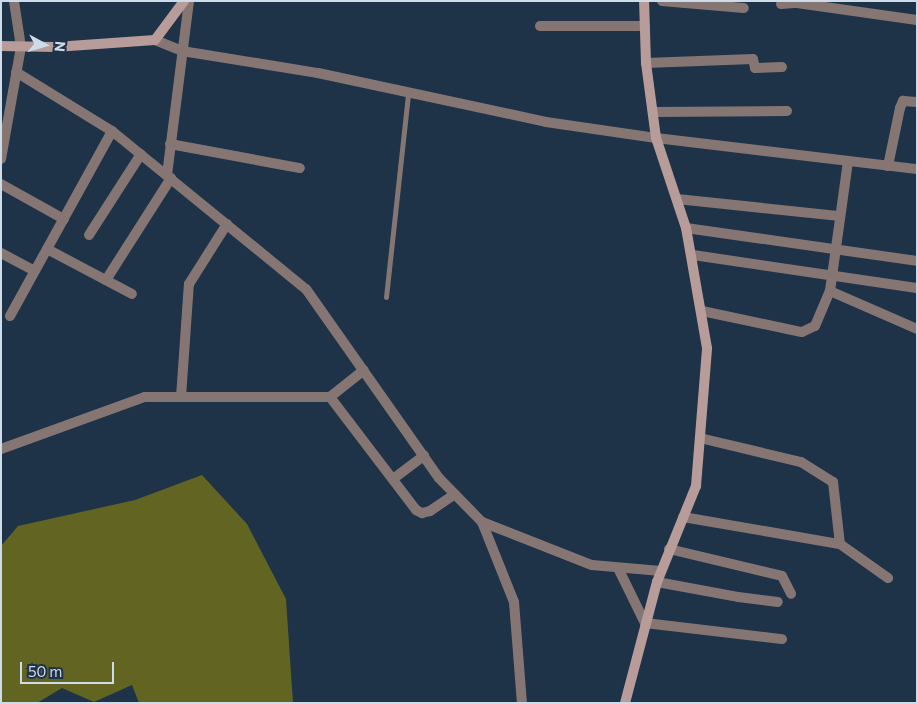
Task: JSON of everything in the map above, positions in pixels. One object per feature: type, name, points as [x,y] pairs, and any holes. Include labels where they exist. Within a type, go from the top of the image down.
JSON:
[{"type":"street","points":[[1,157],[5,121],[21,47],[14,1]]},
{"type":"street","points":[[155,40],[184,1]]},
{"type":"street","points":[[106,280],[169,177],[170,144],[189,1]]},
{"type":"street","points":[[625,703],[657,582],[696,486],[707,348],[693,255],[677,199],[656,138],[646,63],[644,1]]},
{"type":"street","points":[[662,1],[744,8]]},
{"type":"street","points":[[781,4],[797,3],[917,20]]},
{"type":"street","points":[[540,26],[645,26]]},
{"type":"street","points":[[1,46],[54,47],[155,40],[182,51],[318,73],[408,94],[546,122],[656,138],[917,170]]},
{"type":"street","points":[[646,63],[753,59],[755,68],[782,67]]},
{"type":"street","points":[[16,72],[112,131],[306,289],[439,478],[482,522],[514,602],[522,703]]},
{"type":"street","points":[[888,166],[903,101],[917,102]]},
{"type":"street","points":[[653,112],[788,111]]},
{"type":"street","points":[[10,316],[112,131]]},
{"type":"street","points":[[170,144],[300,168]]},
{"type":"street","points":[[89,236],[141,154]]},
{"type":"street","points":[[702,311],[802,332],[815,326],[830,291],[848,161]]},
{"type":"street","points":[[1,184],[64,219]]},
{"type":"street","points":[[677,199],[840,216]]},
{"type":"street","points":[[180,397],[189,284],[227,224]]},
{"type":"street","points":[[686,228],[917,261]]},
{"type":"street","points":[[47,249],[132,294]]},
{"type":"street","points":[[1,253],[35,271]]},
{"type":"street","points":[[693,255],[917,288]]},
{"type":"street","points":[[830,291],[917,329]]},
{"type":"street","points":[[1,449],[145,397],[330,397],[364,370]]},
{"type":"street","points":[[330,397],[416,510],[422,513],[430,511],[455,494]]},
{"type":"street","points":[[700,438],[801,462],[833,482],[840,544]]},
{"type":"street","points":[[393,479],[424,456]]},
{"type":"street","points":[[683,517],[840,544],[888,578]]},
{"type":"street","points":[[482,522],[592,565],[661,571]]},
{"type":"street","points":[[669,549],[782,576],[791,594]]},
{"type":"street","points":[[618,568],[645,623]]},
{"type":"street","points":[[657,582],[738,597],[778,602]]},
{"type":"street","points":[[645,623],[782,639]]},
{"type":"lane","points":[[386,297],[408,94]]},
{"type":"shaded area","points":[[202,475],[247,524],[286,599],[293,703],[139,703],[132,685],[94,702],[62,688],[37,703],[1,703],[1,546],[18,526],[135,500]]}]
